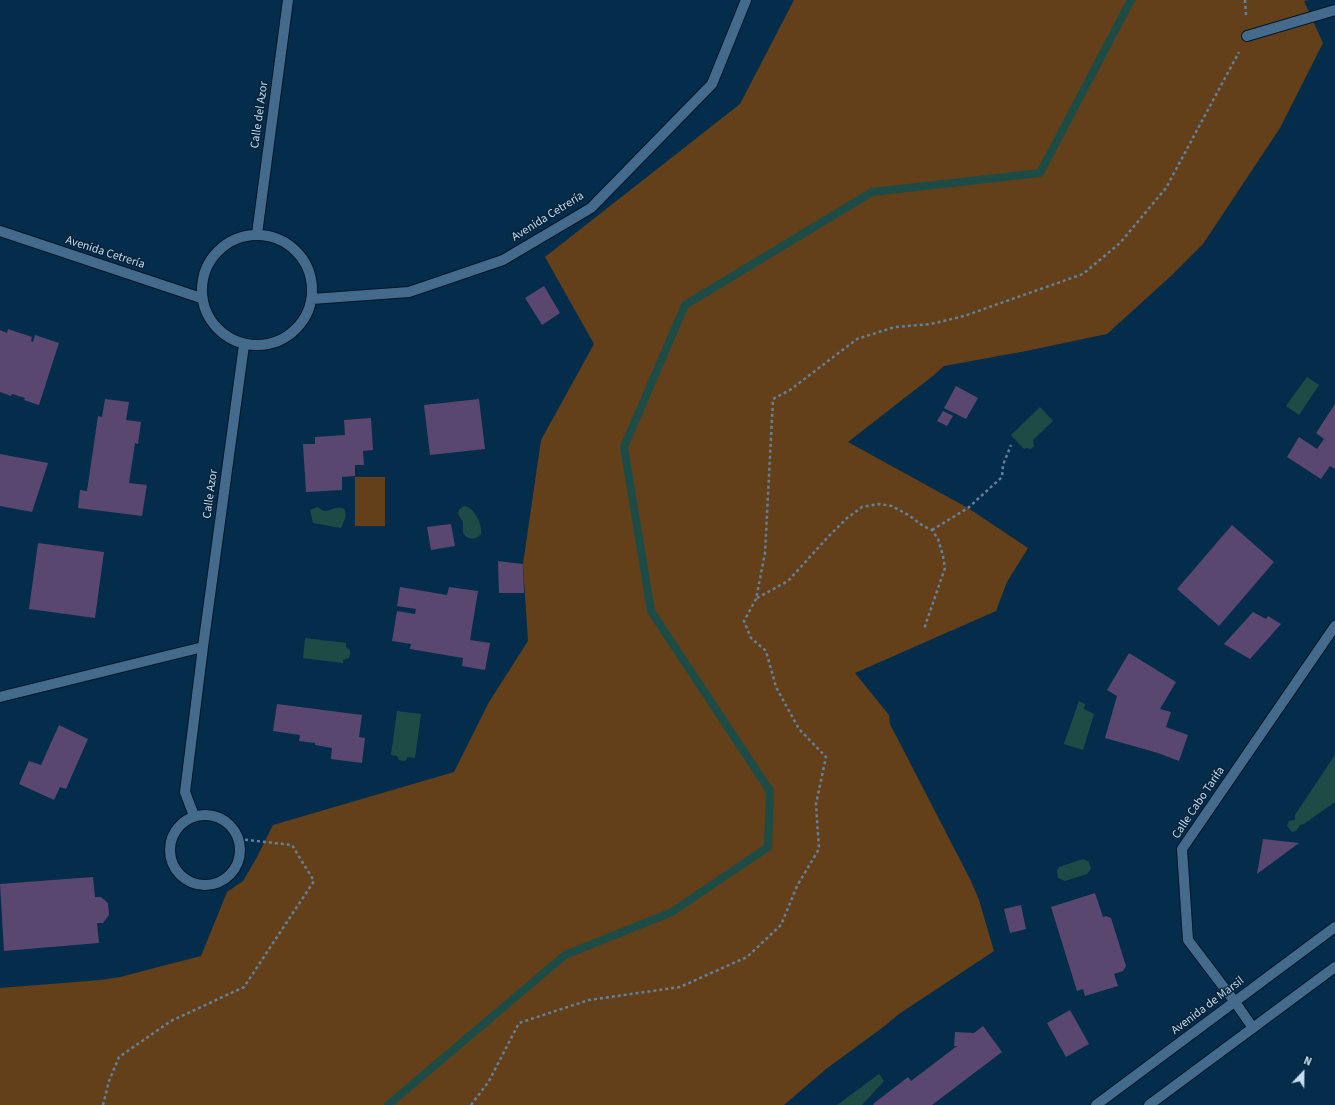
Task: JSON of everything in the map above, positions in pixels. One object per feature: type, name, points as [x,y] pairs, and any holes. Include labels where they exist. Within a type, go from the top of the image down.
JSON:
[{"type":"street","name":"Calle del Azor","points":[[256,234],[288,0]]},
{"type":"street","name":"Avenida Cetrería","points":[[312,299],[409,292],[504,260],[591,208],[712,84],[746,0]]},
{"type":"street","points":[[1247,36],[1335,10]]},
{"type":"street","name":"Avenida Cetrería","points":[[0,232],[201,298]]},
{"type":"street","points":[[256,234],[280,239],[299,254],[311,275],[312,299],[304,320],[288,337],[267,346],[244,345],[224,335],[209,319],[201,298],[203,274],[214,254],[233,240],[256,234]]},
{"type":"street","name":"Calle Azor","points":[[194,816],[184,792],[244,345]]},
{"type":"street","name":"Calle Cabo Tarifa","points":[[1253,1028],[1188,940],[1182,849],[1335,626]]},
{"type":"street","points":[[0,697],[203,647]]},
{"type":"street","points":[[208,815],[222,819],[232,827],[239,839],[241,853],[237,866],[228,877],[216,884],[203,886],[189,882],[178,873],[172,861],[170,847],[174,834],[182,823],[194,816],[208,815]]},
{"type":"street","name":"Avenida de Marsil","points":[[1096,1105],[1335,927]]},
{"type":"street","points":[[1149,1105],[1335,967]]},
{"type":"path","points":[[471,1105],[489,1081],[519,1023],[589,1000],[680,987],[747,958],[781,925],[797,886],[819,850],[816,804],[826,757],[799,729],[776,686],[766,651],[751,638],[744,621],[756,599],[765,553],[773,399],[790,390],[857,339],[895,327],[931,324],[964,316],[1083,274],[1120,243],[1166,188],[1224,82],[1247,36]]},
{"type":"path","points":[[932,530],[968,508],[1002,477],[1003,465],[1011,445]]},
{"type":"path","points":[[756,599],[788,581],[828,537],[846,519],[862,507],[879,504],[892,506],[910,516],[923,526],[932,530],[938,539],[943,556],[944,568],[924,629]]},
{"type":"path","points":[[103,1105],[108,1080],[119,1057],[171,1020],[244,987],[314,881],[292,845],[239,839]]},
{"type":"shaded area","points":[[794,0],[1308,0],[1304,1],[1323,43],[1280,128],[1203,244],[1171,276],[1107,334],[944,366],[848,442],[968,508],[1028,548],[1007,582],[996,611],[855,673],[889,715],[890,724],[971,881],[979,900],[994,951],[899,1014],[826,1069],[784,1105],[0,1105],[0,988],[120,977],[201,956],[227,892],[243,881],[273,825],[454,772],[489,702],[528,641],[523,564],[541,440],[594,344],[545,257],[740,104]]},
{"type":"shaded area","points":[[1307,377],[1319,385],[1299,415],[1286,406]]},
{"type":"shaded area","points":[[1040,407],[1053,421],[1033,440],[1034,446],[1031,449],[1024,449],[1011,435]]},
{"type":"shaded area","points":[[355,477],[385,477],[385,526],[355,526]]},
{"type":"shaded area","points":[[464,506],[468,507],[474,513],[481,526],[481,534],[474,539],[469,538],[463,533],[463,522],[458,514],[459,510]]},
{"type":"shaded area","points":[[318,507],[323,511],[336,508],[344,509],[346,514],[341,528],[313,523],[310,510]]},
{"type":"shaded area","points":[[305,638],[346,643],[346,647],[350,652],[349,658],[343,660],[343,663],[303,658]]},
{"type":"shaded area","points":[[1079,701],[1085,704],[1084,709],[1094,714],[1083,750],[1064,744]]},
{"type":"shaded area","points":[[397,711],[421,714],[415,758],[408,757],[405,761],[399,760],[397,756],[391,755]]},
{"type":"shaded area","points":[[1335,755],[1335,802],[1304,824],[1300,825],[1296,831],[1292,832],[1287,826],[1289,821],[1295,820],[1295,815]]},
{"type":"shaded area","points":[[1083,859],[1089,862],[1091,869],[1087,874],[1065,881],[1058,878],[1057,871],[1059,867]]},
{"type":"shaded area","points":[[879,1074],[884,1081],[862,1105],[837,1105]]},
{"type":"building","points":[[544,286],[560,313],[542,325],[525,298]]},
{"type":"building","points":[[8,329],[32,337],[31,341],[33,342],[35,335],[59,343],[39,405],[24,400],[25,398],[12,394],[11,396],[0,392],[0,330],[7,333]]},
{"type":"building","points":[[956,386],[978,398],[966,419],[944,408]]},
{"type":"building","points":[[105,399],[129,402],[126,420],[141,422],[138,444],[135,443],[129,483],[147,485],[142,516],[78,508],[80,490],[87,491],[98,416],[102,417]]},
{"type":"building","points":[[479,399],[485,449],[430,455],[424,405]]},
{"type":"building","points":[[1335,404],[1335,469],[1330,466],[1321,479],[1287,457],[1299,437],[1317,449],[1324,439],[1316,433]]},
{"type":"building","points":[[943,411],[953,416],[947,426],[937,421]]},
{"type":"building","points":[[371,418],[373,450],[363,451],[364,465],[355,465],[355,476],[342,477],[342,490],[306,492],[303,444],[315,444],[315,437],[345,435],[344,420]]},
{"type":"building","points":[[0,454],[48,463],[32,512],[0,506]]},
{"type":"building","points":[[451,524],[455,546],[431,550],[427,527]]},
{"type":"building","points":[[1232,525],[1274,562],[1219,626],[1177,589]]},
{"type":"building","points":[[38,543],[104,552],[95,618],[29,609]]},
{"type":"building","points":[[498,561],[523,564],[524,593],[499,593]]},
{"type":"building","points":[[400,587],[447,595],[449,587],[478,591],[470,640],[490,643],[485,670],[462,666],[463,658],[410,649],[411,644],[392,641],[397,611],[415,614],[416,609],[397,606]]},
{"type":"building","points":[[1253,612],[1266,619],[1268,616],[1281,624],[1250,659],[1224,644]]},
{"type":"building","points":[[1129,653],[1176,682],[1160,709],[1171,712],[1166,727],[1188,735],[1179,761],[1158,753],[1105,738],[1117,696],[1107,690]]},
{"type":"building","points":[[277,704],[362,715],[359,737],[365,738],[362,763],[331,759],[332,748],[315,745],[315,743],[299,741],[300,735],[273,731]]},
{"type":"building","points":[[59,725],[88,739],[66,789],[60,787],[54,800],[19,784],[29,761],[41,765]]},
{"type":"building","points":[[1263,839],[1299,843],[1257,874]]},
{"type":"building","points":[[93,877],[95,897],[101,897],[108,903],[109,915],[103,923],[97,923],[99,943],[4,951],[0,884]]},
{"type":"building","points":[[1095,893],[1103,917],[1106,916],[1111,918],[1126,966],[1123,971],[1114,974],[1118,986],[1085,996],[1083,989],[1077,991],[1051,907]]},
{"type":"building","points":[[1021,905],[1026,929],[1010,933],[1004,909]]},
{"type":"building","points":[[1070,1010],[1089,1044],[1066,1057],[1047,1023]]},
{"type":"building","points":[[983,1026],[1002,1052],[932,1105],[873,1104],[908,1077],[911,1081],[957,1046],[954,1046],[955,1032],[974,1033]]},
{"type":"waterway","points":[[388,1105],[565,955],[672,912],[768,847],[770,791],[651,611],[624,447],[685,305],[872,192],[1040,173],[1131,0]]}]
